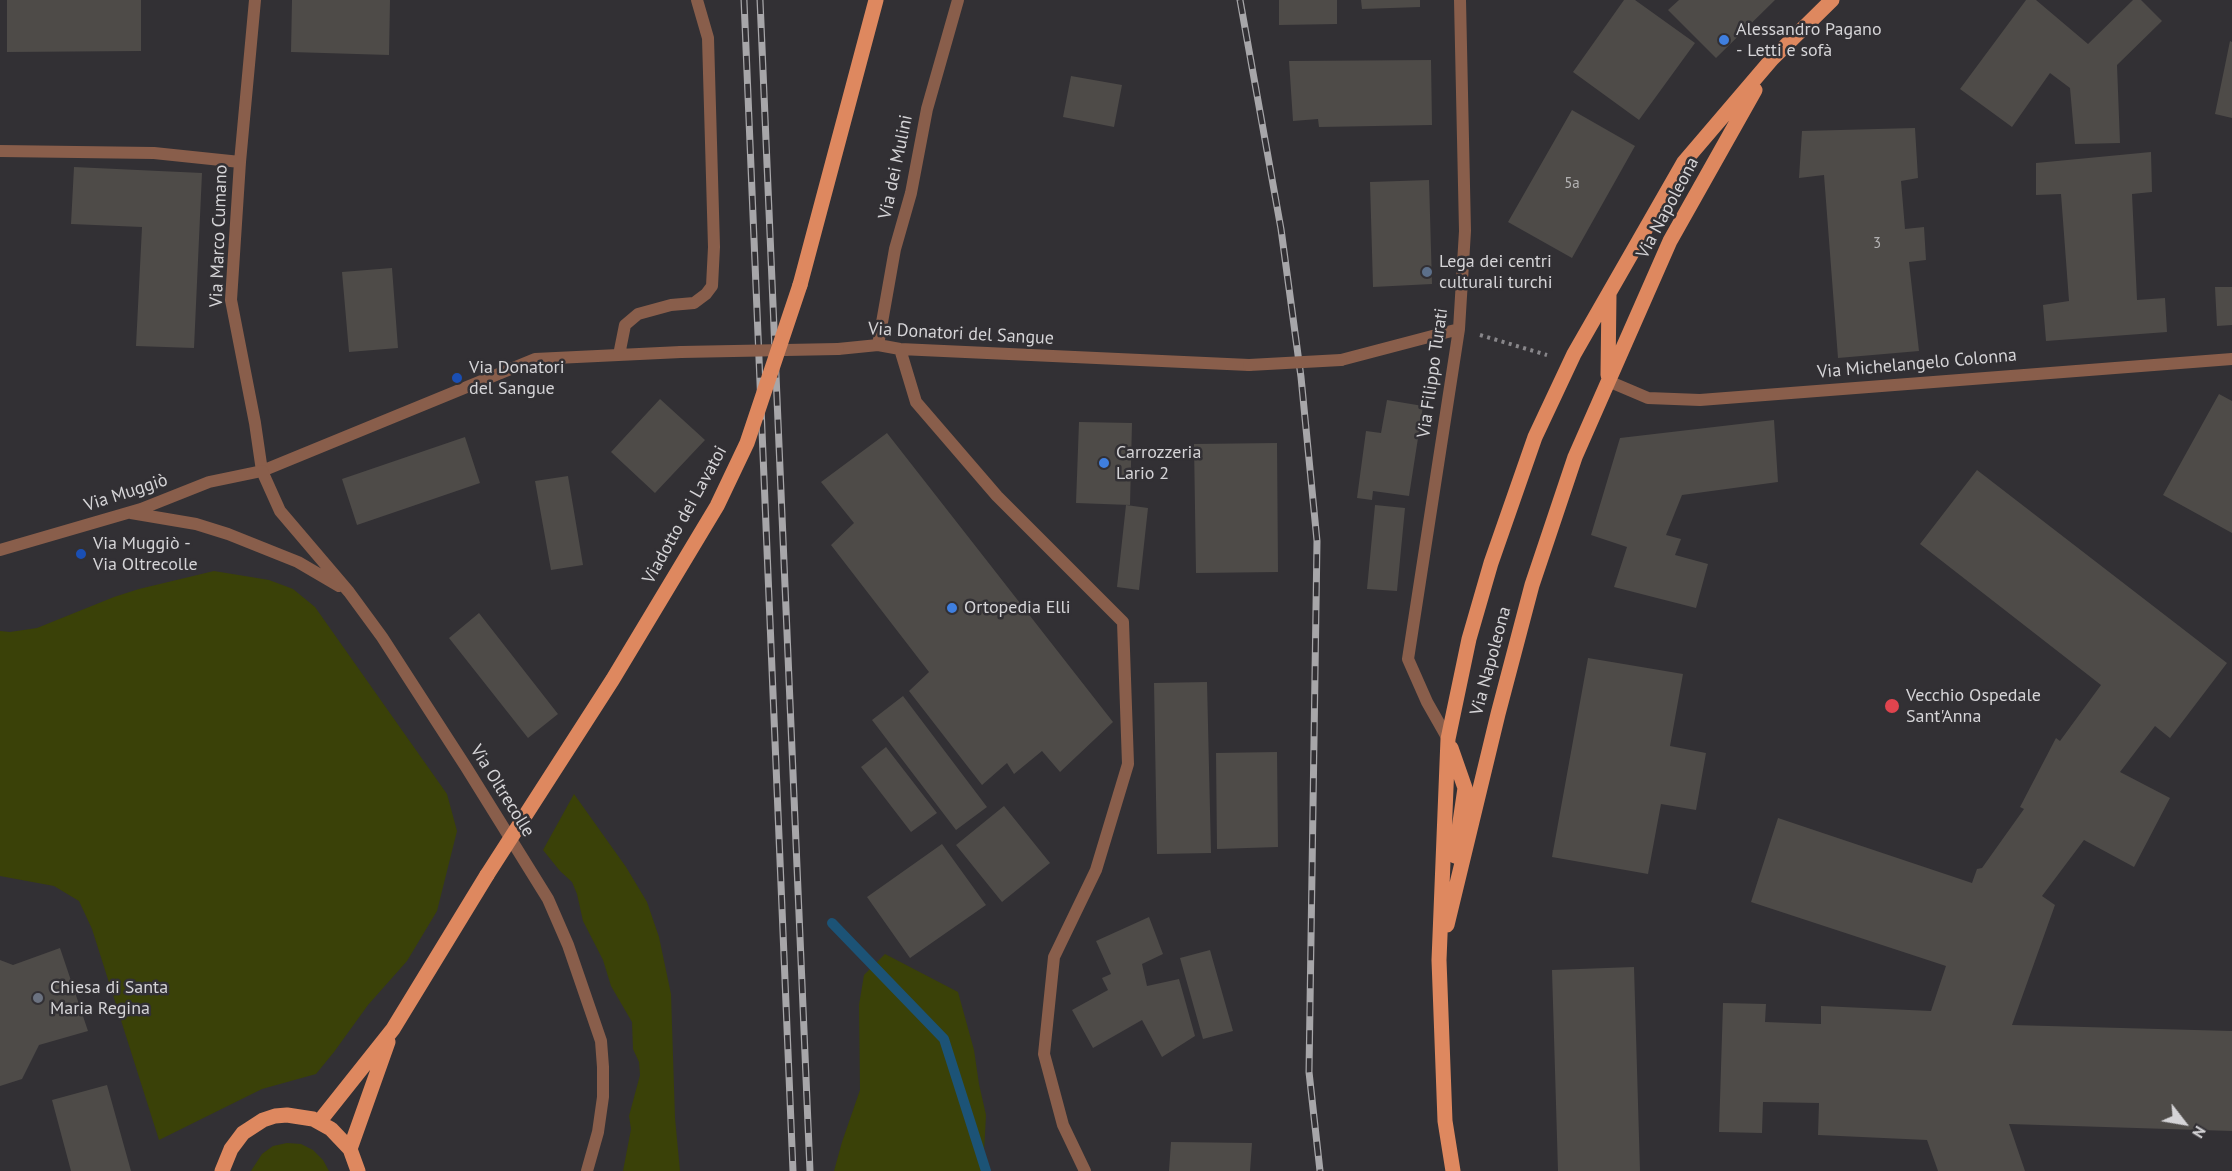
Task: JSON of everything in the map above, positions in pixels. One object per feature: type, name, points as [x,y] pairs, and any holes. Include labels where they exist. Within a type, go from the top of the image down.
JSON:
[{"type":"main road","name":"Viadotto dei Lavatoi","points":[[393,1029],[487,875],[613,679],[717,506],[747,443],[800,285],[876,0]]},
{"type":"main road","name":"Via Napoleona","points":[[1452,1171],[1444,1121],[1439,960],[1465,788],[1448,739],[1469,639],[1491,563],[1535,437],[1571,362],[1684,162],[1772,59],[1832,0]]},
{"type":"main road","name":"Via Napoleona","points":[[1439,960],[1498,714],[1532,585],[1575,457],[1670,241],[1772,59]]},
{"type":"main road","name":"Via Napoleona","points":[[1608,381],[1610,292]]},
{"type":"main road","points":[[319,1122],[393,1029]]},
{"type":"main road","points":[[350,1149],[393,1029]]},
{"type":"main road","points":[[222,1171],[225,1159],[236,1140],[252,1126],[275,1116],[287,1115],[301,1116],[331,1129],[350,1149],[358,1171]]},
{"type":"street","name":"Via Marco Cumano","points":[[255,0],[240,162],[231,300],[262,471]]},
{"type":"street","points":[[619,355],[625,325],[638,314],[671,305],[694,303],[712,286],[714,247],[708,38],[697,0]]},
{"type":"street","name":"Via dei Mulini","points":[[878,345],[895,249],[911,193],[927,109],[958,0]]},
{"type":"street","name":"Via Filippo Turati","points":[[1448,739],[1427,702],[1408,659],[1459,329],[1465,231],[1460,0]]},
{"type":"street","points":[[0,151],[154,153],[240,162]]},
{"type":"street","name":"Via Donatori del Sangue","points":[[262,471],[535,359],[681,352],[838,349],[878,345],[900,349],[1249,365],[1341,360],[1459,329]]},
{"type":"street","points":[[900,349],[916,402],[997,496],[1123,622],[1128,764],[1096,870],[1054,957],[1044,1054],[1063,1125],[1085,1171]]},
{"type":"street","name":"Via Michelangelo Colonna","points":[[1608,381],[1648,398],[1700,400],[2232,359]]},
{"type":"street","name":"Via Muggiò","points":[[0,550],[127,512],[209,482],[262,471]]},
{"type":"street","name":"Via Oltrecolle","points":[[262,471],[280,511],[349,592],[382,637],[548,899],[568,945],[601,1041],[603,1097],[598,1132],[587,1171]]},
{"type":"street","points":[[127,512],[196,524],[246,541],[298,562],[349,592]]},
{"type":"path","points":[[1459,329],[1571,362]]},
{"type":"green space","points":[[214,571],[269,580],[293,589],[315,607],[447,794],[457,831],[437,911],[407,961],[368,1005],[316,1074],[262,1089],[159,1140],[92,929],[79,901],[54,886],[0,876],[0,631],[10,632],[37,628],[114,597]]},
{"type":"green space","points":[[574,794],[626,867],[647,902],[659,937],[671,994],[675,1118],[680,1171],[623,1171],[631,1129],[629,1116],[640,1075],[639,1062],[633,1049],[632,1022],[611,986],[603,960],[583,921],[572,882],[543,850]]},
{"type":"green space","points":[[885,954],[958,992],[974,1050],[986,1115],[983,1171],[834,1171],[860,1090],[859,1005],[864,975]]},
{"type":"green space","points":[[287,1143],[301,1144],[313,1150],[323,1160],[329,1171],[251,1171],[262,1154],[273,1146]]},
{"type":"building","points":[[7,0],[141,0],[141,51],[7,52]]},
{"type":"building","points":[[292,0],[390,0],[389,55],[291,52]]},
{"type":"building","points":[[1279,0],[1337,0],[1337,24],[1279,25]]},
{"type":"building","points":[[1361,0],[1420,0],[1420,7],[1362,9]]},
{"type":"building","points":[[1624,0],[1635,0],[1695,43],[1639,120],[1573,72]]},
{"type":"building","points":[[1679,0],[1775,0],[1716,58],[1668,10]]},
{"type":"building","points":[[2026,0],[2036,0],[2088,44],[2133,0],[2141,0],[2162,21],[2117,65],[2120,143],[2075,144],[2070,88],[2050,73],[2012,127],[1960,89]]},
{"type":"building","points":[[2230,41],[2232,42],[2232,118],[2215,114]]},
{"type":"building","points":[[1431,60],[1432,125],[1319,127],[1318,119],[1293,121],[1289,61]]},
{"type":"building","points":[[1071,76],[1122,85],[1114,127],[1063,117]]},
{"type":"building","points":[[1572,110],[1635,146],[1572,258],[1508,222]]},
{"type":"building","points":[[1915,128],[1918,178],[1901,181],[1905,229],[1924,227],[1926,260],[1909,262],[1919,351],[1838,358],[1824,175],[1799,178],[1802,131]]},
{"type":"building","points":[[2151,152],[2152,192],[2132,194],[2137,300],[2165,298],[2167,332],[2046,341],[2043,305],[2069,301],[2061,194],[2036,195],[2036,163]]},
{"type":"building","points":[[74,167],[202,173],[194,348],[136,346],[142,227],[71,224]]},
{"type":"building","points":[[1429,180],[1432,284],[1373,287],[1370,182]]},
{"type":"building","points":[[392,268],[398,348],[349,352],[342,272]]},
{"type":"building","points":[[2215,287],[2232,287],[2232,325],[2217,326]]},
{"type":"building","points":[[2219,394],[2232,401],[2232,533],[2163,495]]},
{"type":"building","points":[[660,399],[705,440],[655,493],[611,452]]},
{"type":"building","points":[[1387,400],[1423,406],[1409,496],[1373,491],[1372,500],[1357,498],[1366,431],[1381,433]]},
{"type":"building","points":[[1774,420],[1778,482],[1682,495],[1666,535],[1681,539],[1675,555],[1708,564],[1696,608],[1614,587],[1627,547],[1591,535],[1620,438]]},
{"type":"building","name":"Carrozzeria Lario 2","points":[[1079,422],[1132,423],[1130,505],[1076,503]]},
{"type":"building","name":"Ortopedia Elli","points":[[887,433],[1113,722],[1060,772],[1042,751],[1014,774],[1007,763],[982,785],[909,691],[929,672],[831,545],[854,523],[821,482]]},
{"type":"building","points":[[465,437],[480,483],[357,525],[342,479]]},
{"type":"building","points":[[1277,443],[1278,572],[1196,573],[1194,444]]},
{"type":"building","points":[[1977,470],[2227,663],[2170,738],[2155,726],[2120,772],[2170,798],[2134,867],[2084,840],[2042,896],[2055,905],[2012,1025],[2232,1031],[2232,1131],[2009,1124],[2025,1171],[1938,1171],[1927,1140],[1818,1135],[1819,1103],[1763,1102],[1762,1133],[1719,1132],[1723,1003],[1766,1004],[1765,1022],[1821,1024],[1821,1006],[1931,1011],[1946,966],[1751,902],[1778,818],[1972,883],[1977,869],[1982,868],[2024,809],[2020,807],[2056,738],[2060,741],[2101,685],[1920,544]]},
{"type":"building","points":[[568,476],[583,565],[551,570],[535,481]]},
{"type":"building","points":[[1126,505],[1148,508],[1139,590],[1117,587]]},
{"type":"building","points":[[1375,505],[1405,508],[1397,591],[1367,589]]},
{"type":"building","points":[[479,613],[558,714],[528,738],[449,638]]},
{"type":"building","points":[[1588,658],[1683,674],[1670,746],[1706,753],[1696,810],[1661,804],[1648,874],[1552,857]]},
{"type":"building","points":[[1207,682],[1211,853],[1157,854],[1154,683]]},
{"type":"building","points":[[903,696],[987,807],[956,830],[872,720]]},
{"type":"building","points":[[886,747],[937,813],[911,832],[861,767]]},
{"type":"building","points":[[1277,752],[1278,847],[1217,849],[1216,753]]},
{"type":"building","points":[[1004,806],[1050,863],[1002,902],[956,845]]},
{"type":"building","points":[[942,844],[986,905],[910,958],[867,897]]},
{"type":"building","points":[[1149,917],[1163,954],[1142,964],[1147,986],[1179,979],[1195,1036],[1162,1057],[1142,1020],[1093,1048],[1072,1010],[1108,990],[1102,978],[1111,974],[1096,941]]},
{"type":"building","name":"Chiesa di Santa Maria Regina","points":[[60,948],[88,1031],[39,1045],[22,1079],[0,1086],[0,960],[13,965]]},
{"type":"building","points":[[1210,950],[1233,1031],[1203,1039],[1180,958]]},
{"type":"building","points":[[1634,967],[1640,1171],[1558,1171],[1552,970]]},
{"type":"building","points":[[107,1085],[131,1171],[71,1171],[52,1100]]},
{"type":"building","points":[[1171,1142],[1252,1143],[1250,1171],[1169,1171]]},
{"type":"waterway","points":[[832,923],[944,1039],[986,1171]]},
{"type":"railway","points":[[744,0],[793,1171]]},
{"type":"railway","points":[[760,0],[810,1171]]},
{"type":"railway","points":[[1240,0],[1281,229],[1301,377],[1317,541],[1309,1072],[1320,1171]]},
{"type":"place","name":"Alessandro Pagano - Letti e sofà","points":[[1724,40]]},
{"type":"place","name":"Lega dei centri culturali turchi","points":[[1427,272]]},
{"type":"place","name":"Via Donatori del Sangue","points":[[457,378]]},
{"type":"place","name":"Carrozzeria Lario 2","points":[[1104,463]]},
{"type":"place","name":"Via Muggiò - Via Oltrecolle","points":[[81,554]]},
{"type":"place","name":"Ortopedia Elli","points":[[952,608]]},
{"type":"place","name":"Vecchio Ospedale Sant'Anna","points":[[1892,706]]},
{"type":"place","name":"Chiesa di Santa Maria Regina","points":[[38,998]]}]
